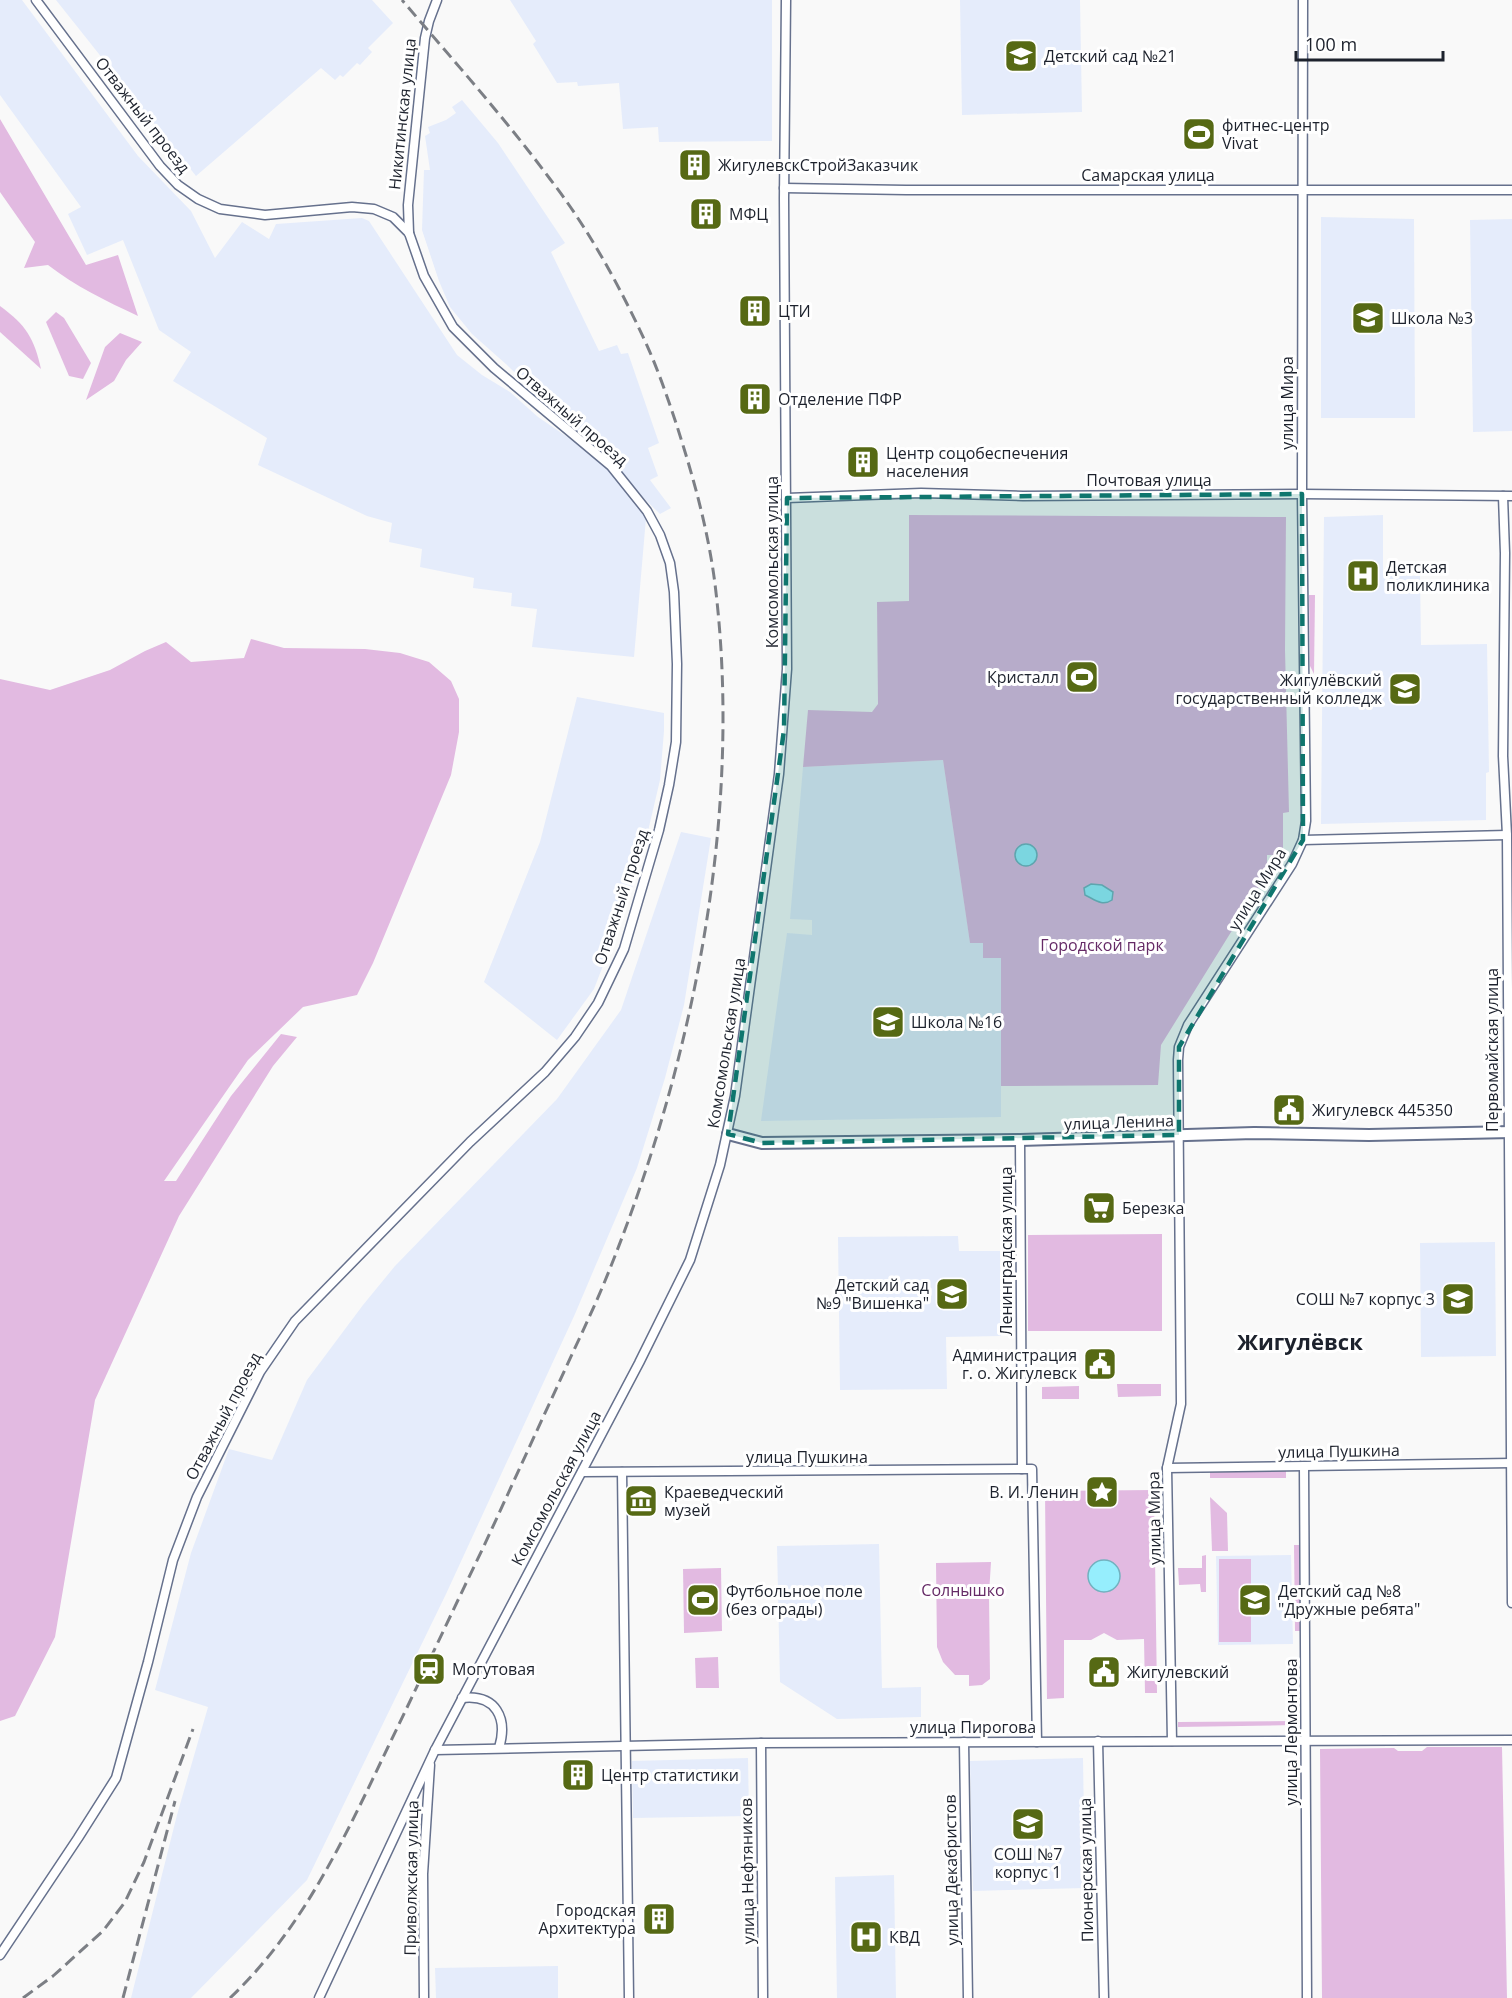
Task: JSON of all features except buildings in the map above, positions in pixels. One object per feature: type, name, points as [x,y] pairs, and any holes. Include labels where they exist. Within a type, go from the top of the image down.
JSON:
[{"type":"street","name":"Отважный проезд","points":[[0,1955],[116,1778],[173,1560],[197,1497],[260,1372],[295,1321],[470,1142],[545,1072],[575,1037],[598,1003],[624,949],[659,830],[676,742],[675,592],[670,563],[660,535],[647,511],[611,466],[494,368],[453,327],[424,276],[409,233],[393,217],[374,209],[352,207],[284,214],[249,214],[220,209],[198,199],[177,186],[160,166],[36,0]]},
{"type":"street","name":"Никитинская улица","points":[[409,233],[408,205],[425,38],[438,0]]},
{"type":"street","name":"Комсомольская улица","points":[[319,1998],[435,1750],[639,1363],[690,1260],[728,1134],[755,955],[784,730],[787,669],[784,188],[786,0]]},
{"type":"street","name":"улица Мира","points":[[1172,1741],[1167,1468],[1181,1404],[1179,1047],[1188,1025],[1292,864],[1303,840],[1306,821],[1302,494],[1302,0]]},
{"type":"street","name":"Самарская улица","points":[[784,188],[1512,190]]},
{"type":"street","name":"Почтовая улица","points":[[787,498],[904,493],[1023,496],[1302,494],[1507,496]]},
{"type":"street","name":"Первомайская улица","points":[[1507,496],[1505,553],[1507,835],[1510,907],[1512,1603]]},
{"type":"street","points":[[1303,840],[1507,835]]},
{"type":"street","name":"улица Ленина","points":[[728,1134],[762,1143],[1020,1140],[1179,1134],[1369,1135],[1510,1132]]},
{"type":"street","name":"Ленинградская улица","points":[[1020,1140],[1022,1469]]},
{"type":"street","name":"улица Пушкина","points":[[1167,1468],[1511,1463]]},
{"type":"street","name":"улица Лермонтова","points":[[1304,1466],[1307,1998]]},
{"type":"street","name":"улица Пушкина","points":[[582,1472],[1032,1469],[1037,1742]]},
{"type":"street","points":[[622,1472],[629,1998]]},
{"type":"street","points":[[462,1698],[475,1696],[491,1702],[500,1716],[504,1731],[500,1748]]},
{"type":"street","name":"улица Пирогова","points":[[435,1750],[760,1743],[1512,1740]]},
{"type":"street","name":"Пионерская улица","points":[[1098,1741],[1104,1998]]},
{"type":"street","name":"улица Декабристов","points":[[964,1742],[968,1998]]},
{"type":"street","name":"улица Нефтяников","points":[[760,1743],[763,1998]]},
{"type":"street","name":"Приволжская улица","points":[[424,1998],[423,1874],[431,1760]]},
{"type":"highlighted area","points":[[1302,494],[1303,840],[1179,1047],[1179,1135],[762,1143],[728,1134],[784,730],[787,498]]},
{"type":"shaded area","points":[[0,0],[22,0],[138,156],[191,211],[215,258],[242,222],[269,239],[276,224],[362,218],[369,221],[457,355],[482,375],[510,392],[538,417],[609,468],[646,518],[634,657],[532,647],[537,609],[511,606],[512,593],[473,588],[474,578],[420,567],[422,549],[389,542],[392,523],[367,516],[258,465],[267,438],[173,381],[191,352],[159,330],[123,240],[87,255],[68,214],[81,207],[0,95]]},
{"type":"shaded area","points":[[56,0],[372,0],[393,23],[368,48],[372,52],[360,65],[357,63],[343,77],[340,75],[335,80],[321,68],[196,176]]},
{"type":"shaded area","points":[[510,0],[772,0],[772,141],[659,142],[658,127],[623,129],[619,83],[578,86],[577,82],[557,83],[533,44],[536,41]]},
{"type":"shaded area","name":"Детский сад №21","points":[[960,0],[1080,0],[1082,112],[962,115]]},
{"type":"shaded area","points":[[462,100],[498,143],[565,243],[551,252],[599,351],[617,345],[621,354],[628,353],[659,443],[648,448],[658,476],[650,480],[671,508],[660,514],[507,365],[472,334],[450,307],[422,230],[424,170],[430,170],[425,136],[430,133],[428,127],[456,113],[452,107]]},
{"type":"shaded area","name":"Школа №3","points":[[1321,217],[1414,219],[1415,418],[1321,418]]},
{"type":"shaded area","points":[[1512,219],[1512,431],[1473,432],[1470,220]]},
{"type":"shaded area","name":"Жигулёвский государственный колледж","points":[[1383,515],[1383,575],[1420,576],[1421,645],[1487,644],[1489,772],[1486,773],[1486,820],[1321,824],[1324,517]]},
{"type":"shaded area","points":[[577,697],[664,713],[664,731],[660,780],[641,861],[626,906],[594,989],[557,1040],[484,982],[540,842]]},
{"type":"shaded area","name":"Школа №16","points":[[943,760],[970,942],[983,943],[1001,958],[1001,1117],[761,1121],[787,933],[812,935],[812,920],[790,919],[803,767]]},
{"type":"shaded area","points":[[681,832],[711,838],[684,1005],[665,1078],[637,1168],[575,1314],[446,1594],[307,1880],[191,1998],[131,1998],[177,1815],[208,1707],[155,1690],[191,1553],[229,1449],[272,1460],[307,1380],[363,1305],[395,1266],[557,1099],[621,1010]]},
{"type":"shaded area","points":[[958,1236],[959,1251],[1000,1251],[1001,1336],[946,1337],[947,1389],[840,1390],[838,1237]]},
{"type":"shaded area","name":"СОШ №7 корпус 3","points":[[1495,1242],[1496,1356],[1421,1357],[1420,1243]]},
{"type":"shaded area","points":[[879,1544],[882,1688],[921,1687],[921,1717],[837,1719],[780,1682],[777,1546]]},
{"type":"shaded area","name":"Детский сад №8 \"Дружные ребята\"","points":[[1291,1555],[1293,1644],[1218,1645],[1216,1556]]},
{"type":"shaded area","points":[[748,1758],[749,1816],[633,1818],[632,1761]]},
{"type":"shaded area","name":"СОШ №7 корпус 1","points":[[1083,1758],[1085,1888],[973,1891],[970,1761]]},
{"type":"shaded area","name":"КВД","points":[[894,1875],[896,1998],[837,1998],[835,1877]]},
{"type":"shaded area","points":[[558,1966],[558,1998],[436,1998],[435,1968]]},
{"type":"green space","points":[[0,119],[86,265],[118,255],[138,316],[80,286],[48,265],[24,268],[35,242],[0,192]]},
{"type":"green space","points":[[0,306],[28,333],[41,369],[0,332]]},
{"type":"green space","points":[[56,312],[64,318],[91,363],[83,379],[69,376],[46,322]]},
{"type":"green space","points":[[120,333],[142,342],[126,360],[114,381],[86,400],[105,347]]},
{"type":"green space","name":"Кристалл","points":[[909,515],[1286,517],[1285,650],[1289,812],[1283,813],[1283,855],[1267,855],[1267,874],[1161,1045],[1158,1085],[1001,1086],[1001,958],[983,958],[983,943],[970,943],[943,760],[803,767],[808,710],[872,712],[878,704],[877,602],[909,601]]},
{"type":"green space","points":[[1309,595],[1315,595],[1314,674],[1310,666]]},
{"type":"green space","points":[[251,639],[284,648],[365,649],[400,653],[429,662],[451,681],[459,699],[459,732],[451,775],[373,963],[357,995],[303,1007],[248,1060],[164,1181],[176,1181],[231,1096],[281,1034],[297,1037],[273,1066],[179,1216],[95,1400],[55,1637],[15,1716],[0,1721],[0,679],[50,690],[110,670],[166,642],[191,662],[244,658]]},
{"type":"green space","points":[[1162,1234],[1162,1331],[1028,1331],[1028,1235]]},
{"type":"green space","points":[[1117,1384],[1161,1384],[1161,1396],[1118,1397]]},
{"type":"green space","points":[[1079,1386],[1079,1399],[1042,1399],[1042,1387]]},
{"type":"green space","points":[[1210,1470],[1286,1470],[1286,1478],[1210,1478]]},
{"type":"green space","points":[[1154,1490],[1157,1693],[1145,1693],[1144,1639],[1117,1640],[1104,1633],[1091,1640],[1064,1640],[1064,1698],[1047,1699],[1045,1491]]},
{"type":"green space","points":[[1210,1497],[1227,1513],[1228,1551],[1212,1551]]},
{"type":"green space","points":[[1294,1545],[1301,1545],[1301,1631],[1295,1631]]},
{"type":"green space","points":[[1206,1555],[1206,1592],[1201,1592],[1200,1584],[1179,1585],[1178,1568],[1202,1568],[1202,1556]]},
{"type":"green space","points":[[1219,1559],[1251,1559],[1251,1642],[1219,1642]]},
{"type":"green space","name":"Солнышко","points":[[991,1562],[990,1679],[982,1685],[969,1686],[969,1675],[955,1675],[943,1662],[937,1647],[936,1563]]},
{"type":"green space","name":"Футбольное поле (без ограды)","points":[[721,1568],[722,1631],[684,1633],[683,1569]]},
{"type":"green space","points":[[718,1657],[719,1688],[696,1688],[695,1658]]},
{"type":"green space","points":[[1293,1721],[1294,1725],[1178,1727],[1178,1722]]},
{"type":"green space","points":[[1427,1747],[1502,1747],[1507,1998],[1322,1998],[1320,1749],[1394,1748],[1398,1751],[1422,1751]]},
{"type":"water","points":[[1026,844],[1034,847],[1037,855],[1034,863],[1026,866],[1018,863],[1015,855],[1018,847]]},
{"type":"water","points":[[1091,884],[1102,885],[1113,892],[1112,900],[1101,903],[1085,895],[1084,888]]},
{"type":"water","points":[[1104,1560],[1116,1564],[1120,1576],[1116,1588],[1104,1592],[1092,1588],[1088,1576],[1092,1564]]},
{"type":"railway","points":[[230,1998],[256,1971],[301,1912],[338,1848],[483,1548],[605,1281],[641,1185],[667,1102],[688,1017],[705,931],[717,844],[722,757],[722,670],[715,584],[699,503],[662,382],[625,299],[577,217],[478,88],[402,0]]},
{"type":"railway","points":[[23,1998],[53,1976],[103,1931],[125,1902],[144,1862],[193,1729]]},
{"type":"railway","points":[[123,1998],[175,1801]]},
{"type":"place","name":"Детский сад №21","points":[[1021,56]]},
{"type":"place","name":"фитнес-центр Vivat","points":[[1199,134]]},
{"type":"place","name":"ЖигулевскСтройЗаказчик","points":[[695,165]]},
{"type":"place","name":"МФЦ","points":[[706,214]]},
{"type":"place","name":"ЦТИ","points":[[755,311]]},
{"type":"place","name":"Школа №3","points":[[1368,318]]},
{"type":"place","name":"Отделение ПФР","points":[[755,399]]},
{"type":"place","name":"Центр соцобеспечения населения","points":[[863,462]]},
{"type":"place","name":"Детская поликлиника","points":[[1363,576]]},
{"type":"place","name":"Кристалл","points":[[1082,677]]},
{"type":"place","name":"Жигулёвский государственный колледж","points":[[1405,689]]},
{"type":"place","name":"Школа №16","points":[[888,1022]]},
{"type":"place","name":"Жигулевск 445350","points":[[1289,1110]]},
{"type":"place","name":"Березка","points":[[1099,1208]]},
{"type":"place","name":"Детский сад №9 \"Вишенка\"","points":[[952,1294]]},
{"type":"place","name":"СОШ №7 корпус 3","points":[[1458,1299]]},
{"type":"place","name":"Администрация г. о. Жигулевск","points":[[1100,1364]]},
{"type":"place","name":"В. И. Ленин","points":[[1102,1492]]},
{"type":"place","name":"Краеведческий музей","points":[[641,1501]]},
{"type":"place","name":"Футбольное поле (без ограды)","points":[[703,1600]]},
{"type":"place","name":"Детский сад №8 \"Дружные ребята\"","points":[[1255,1600]]},
{"type":"place","name":"Могутовая","points":[[429,1669]]},
{"type":"place","name":"Жигулевский","points":[[1104,1672]]},
{"type":"place","name":"Центр статистики","points":[[578,1775]]},
{"type":"place","name":"СОШ №7 корпус 1","points":[[1028,1824]]},
{"type":"place","name":"Городская Архитектура","points":[[659,1919]]},
{"type":"place","name":"КВД","points":[[866,1937]]},
{"type":"district","name":"Жигулёвск","points":[[1300,1342]]},
{"type":"park label","name":"Городской парк","points":[[1102,945]]}]
